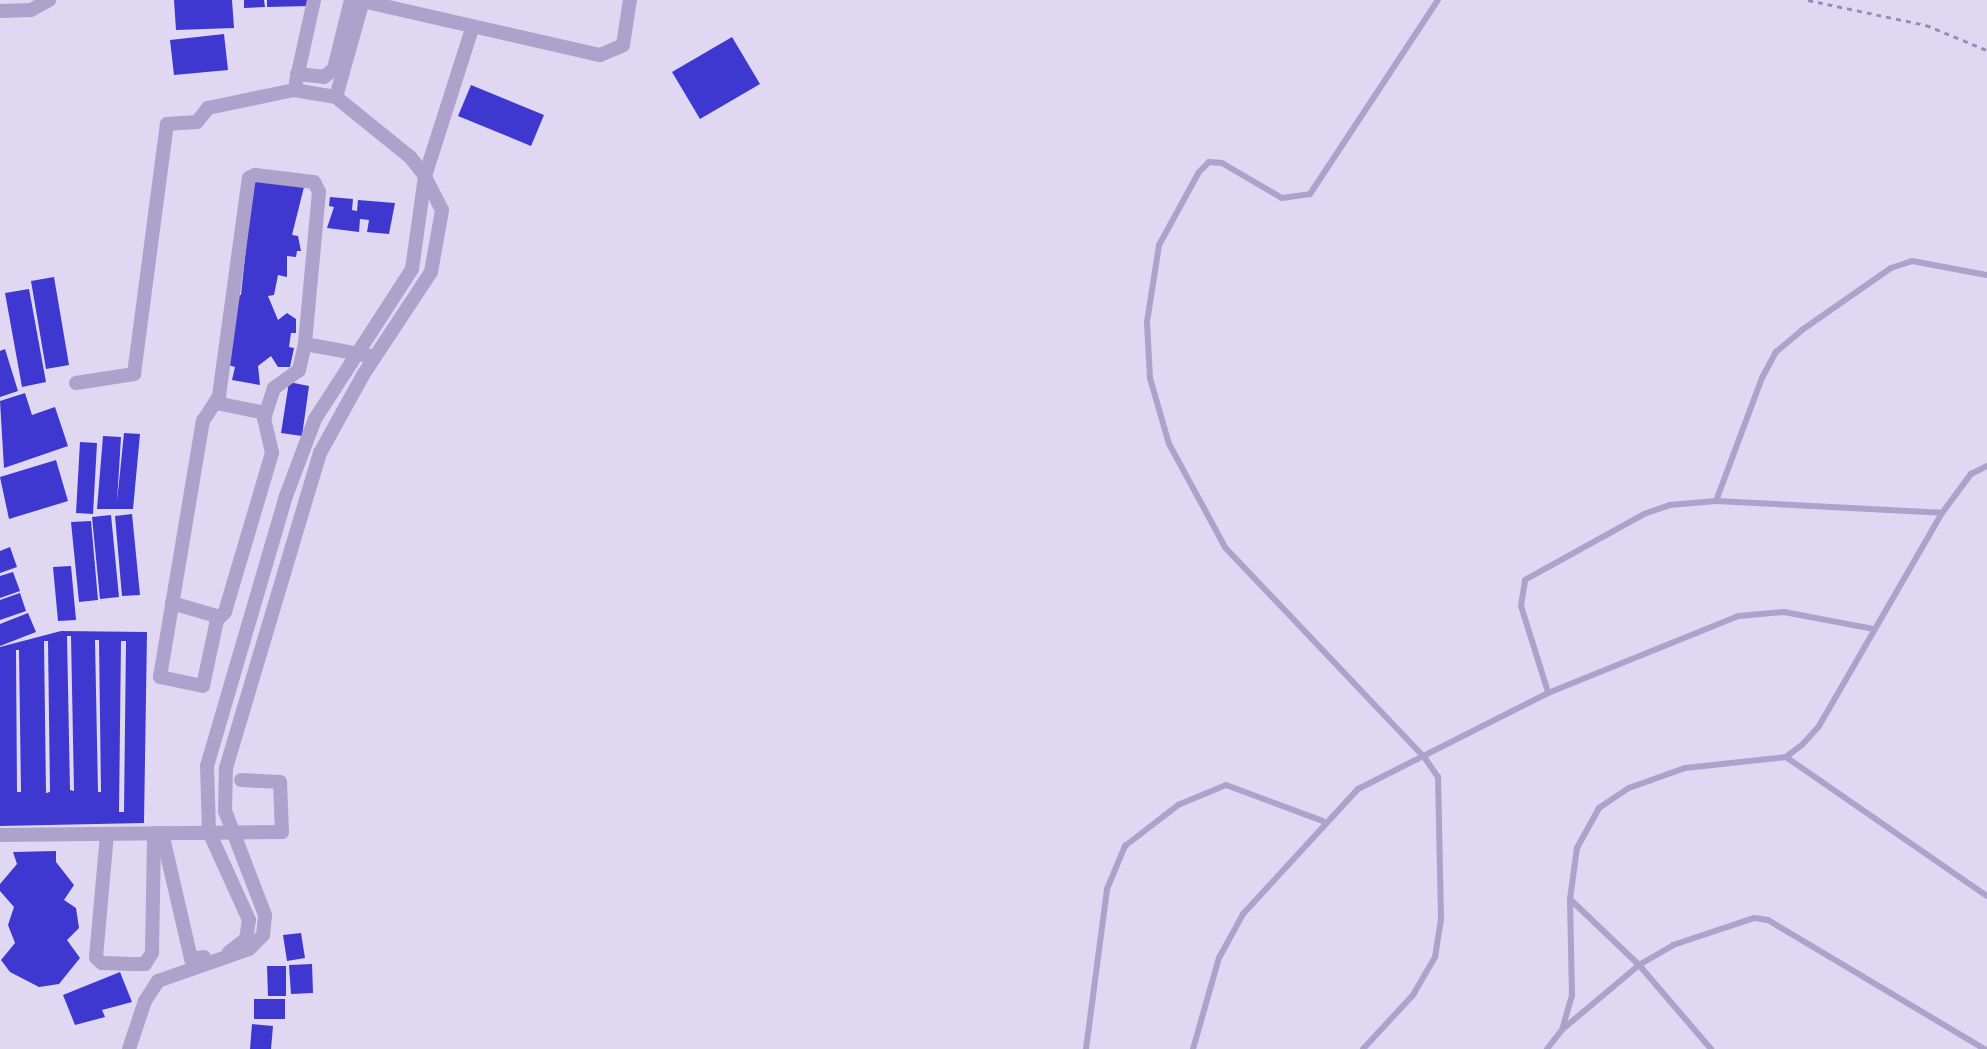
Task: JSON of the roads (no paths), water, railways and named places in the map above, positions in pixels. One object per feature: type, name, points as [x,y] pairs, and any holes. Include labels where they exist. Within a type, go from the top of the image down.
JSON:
[{"type":"street","points":[[0,12],[31,10],[48,0]]},
{"type":"street","points":[[294,90],[314,0]]},
{"type":"street","points":[[298,74],[324,78],[334,69],[351,0]]},
{"type":"street","points":[[336,96],[362,1],[600,55],[612,54],[623,46],[630,0]]},
{"type":"street","points":[[230,952],[246,939],[250,930],[246,906],[210,832],[207,766],[286,496],[315,419],[412,269],[426,176],[473,26]]},
{"type":"street","points":[[76,383],[134,374],[167,124],[197,122],[208,108],[294,90],[336,96],[410,157],[426,176],[442,210],[431,272],[320,453],[224,788],[232,833],[265,915],[263,935],[250,949],[230,952],[158,980],[145,1002],[131,1048]]},
{"type":"street","points":[[255,175],[314,182],[320,192],[305,344],[299,370],[274,388],[265,413],[264,431],[272,453],[202,686],[160,677],[204,421],[216,403],[249,178],[255,175]]},
{"type":"street","points":[[305,344],[376,357]]},
{"type":"street","points":[[216,403],[265,413]]},
{"type":"street","points":[[172,603],[220,617]]},
{"type":"street","points":[[250,627],[268,632]]},
{"type":"street","points":[[223,716],[241,720]]},
{"type":"street","points":[[0,835],[285,829],[280,782],[242,780]]},
{"type":"street","points":[[106,834],[96,958],[102,964],[145,964],[152,953],[158,833]]},
{"type":"street","points":[[158,833],[191,959],[204,958],[207,952],[263,935]]},
{"type":"lane","points":[[1363,1049],[1413,996],[1435,957],[1441,919],[1434,769],[1224,547],[1169,444],[1150,378],[1147,322],[1159,244],[1199,172],[1209,162],[1222,163],[1282,198],[1310,194],[1438,0]]},
{"type":"lane","points":[[1716,501],[1762,378],[1776,352],[1802,330],[1891,268],[1912,261],[1987,275]]},
{"type":"lane","points":[[1562,1030],[1572,996],[1570,899],[1577,848],[1586,828],[1612,797],[1685,768],[1786,758],[1819,726],[1942,512],[1971,474],[1985,464]]},
{"type":"lane","points":[[1548,693],[1521,606],[1525,580],[1644,514],[1670,506],[1716,501],[1942,512]]},
{"type":"lane","points":[[1193,1049],[1230,934],[1323,821],[1358,788],[1548,693],[1739,616],[1784,612],[1874,628]]},
{"type":"lane","points":[[1786,758],[1987,896]]},
{"type":"lane","points":[[1086,1049],[1106,889],[1125,846],[1178,805],[1226,785],[1323,821]]},
{"type":"lane","points":[[1570,899],[1639,965],[1711,1049]]},
{"type":"lane","points":[[1547,1049],[1562,1030],[1639,965],[1673,945],[1737,921],[1768,920],[1984,1049]]}]
